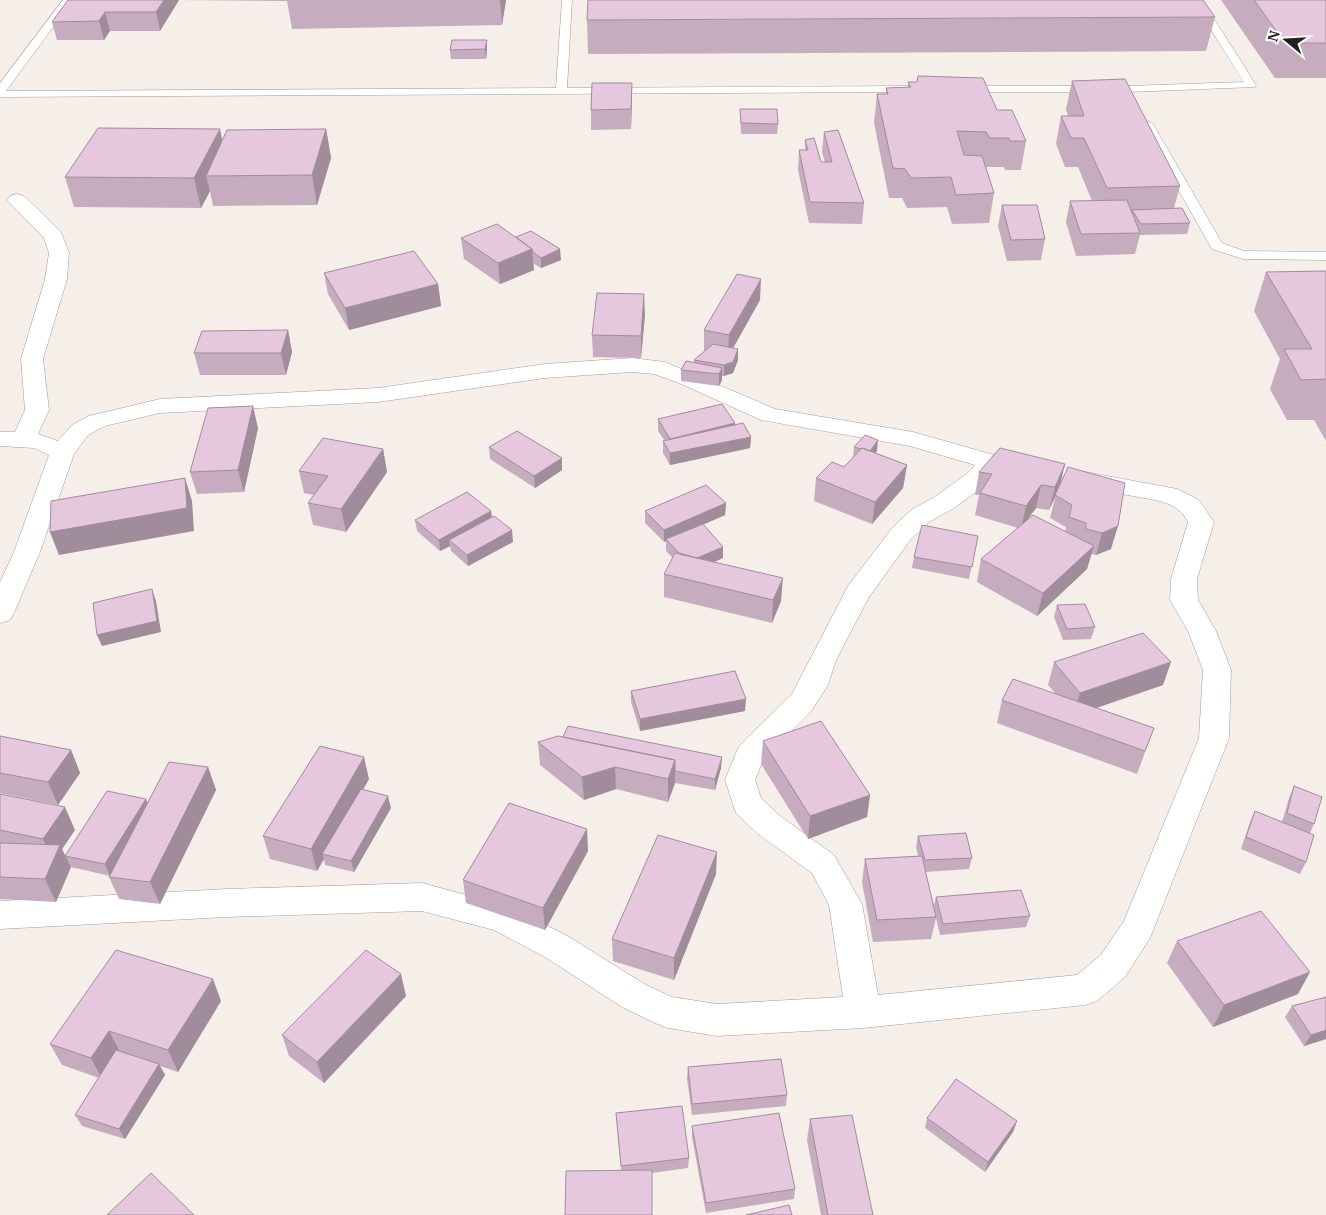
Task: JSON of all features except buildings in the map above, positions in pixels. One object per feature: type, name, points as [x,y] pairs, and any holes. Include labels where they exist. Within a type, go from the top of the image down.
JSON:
[{"type":"street","points":[[12,440],[37,410],[32,359],[56,279],[59,253],[54,236],[17,200]]},
{"type":"street","points":[[0,613],[27,552],[62,452],[80,430],[98,421],[160,406],[378,394],[574,368],[632,365],[657,367],[687,378],[769,415],[913,439],[992,462],[1161,492],[1180,498],[1196,509],[1201,522],[1184,579],[1184,600],[1202,631],[1217,670],[1214,738],[1138,928],[1113,966],[1086,990],[863,1012],[717,1020],[668,1012],[634,996],[557,948],[502,918],[422,897],[227,903],[0,916]]},
{"type":"street","points":[[12,440],[38,441],[62,452]]},
{"type":"street","points":[[863,1012],[845,904],[822,864],[769,826],[747,804],[740,780],[750,754],[802,702],[813,685],[822,660],[858,593],[902,533],[920,516],[945,502],[978,478],[992,462]]},
{"type":"lane","points":[[0,92],[68,0]]},
{"type":"lane","points":[[561,89],[568,0]]},
{"type":"lane","points":[[958,89],[1127,89],[1251,85],[1197,0]]},
{"type":"lane","points":[[0,92],[918,89]]},
{"type":"lane","points":[[1127,89],[1217,246],[1243,255],[1326,256]]}]
